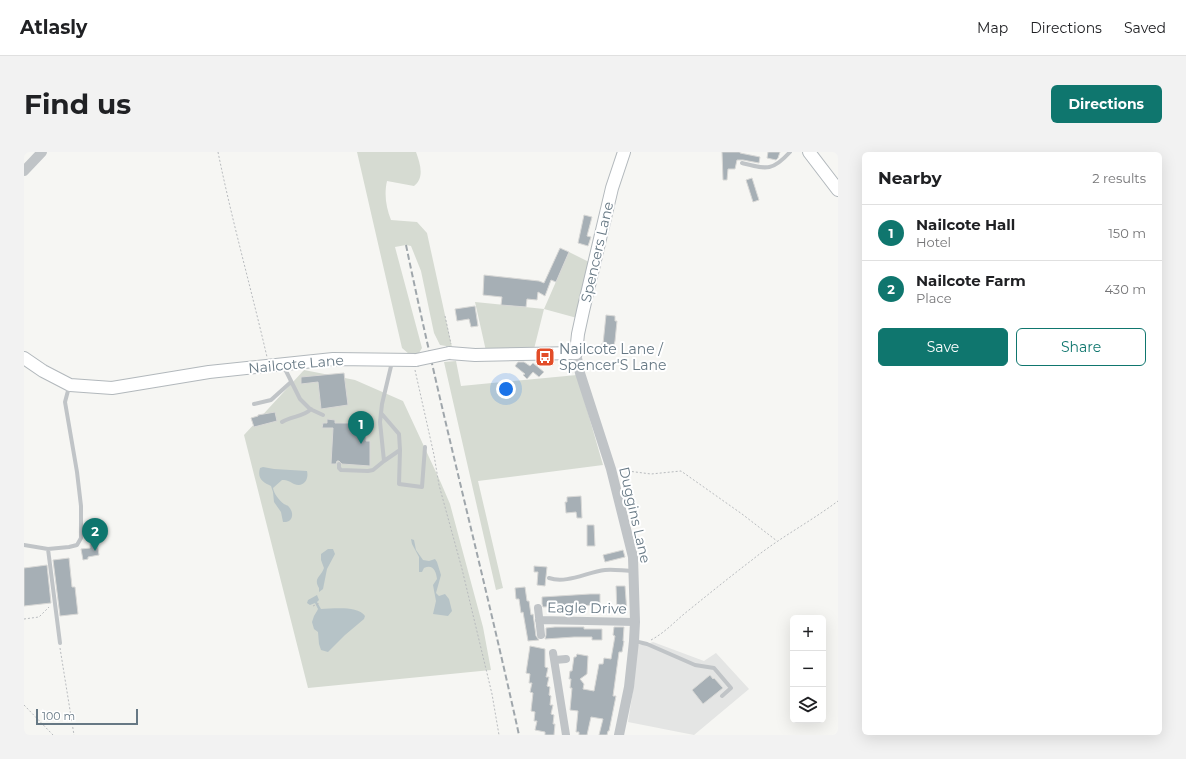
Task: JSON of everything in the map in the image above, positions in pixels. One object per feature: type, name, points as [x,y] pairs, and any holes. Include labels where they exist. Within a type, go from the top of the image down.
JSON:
[{"type":"main road","name":"Spencers Lane","points":[[576,354],[581,318],[612,188],[624,152]]},
{"type":"main road","points":[[809,152],[838,190]]},
{"type":"main road","name":"Nailcote Lane","points":[[24,358],[43,371],[70,385],[112,388],[209,372],[333,359],[414,360],[451,353],[475,355],[576,354]]},
{"type":"street","points":[[24,171],[42,152]]},
{"type":"street","name":"Duggins Lane","points":[[576,354],[580,373],[611,469],[633,557],[637,642],[630,687],[620,735]]},
{"type":"street","name":"Eagle Drive","points":[[538,608],[541,635]]},
{"type":"street","name":"Eagle Drive","points":[[539,620],[635,622]]},
{"type":"street","points":[[566,659],[554,657],[566,735]]},
{"type":"lane","points":[[742,163],[762,167],[773,166],[779,163],[790,152]]},
{"type":"lane","points":[[384,462],[380,422],[382,404],[393,360]]},
{"type":"lane","points":[[282,364],[300,399],[311,410],[323,414]]},
{"type":"lane","points":[[254,404],[271,400],[291,382]]},
{"type":"lane","points":[[24,545],[48,549],[70,547],[77,545],[81,538],[81,506],[78,472],[65,402],[70,385]]},
{"type":"lane","points":[[282,422],[290,417],[306,414],[311,410]]},
{"type":"lane","points":[[381,413],[399,434],[399,484],[422,487],[425,447]]},
{"type":"lane","points":[[339,464],[339,468],[341,470],[373,470],[400,450]]},
{"type":"lane","points":[[48,549],[60,643]]},
{"type":"lane","points":[[549,578],[560,579],[576,577],[605,570],[634,571]]},
{"type":"lane","points":[[637,642],[694,665],[714,668],[731,688],[722,696]]},
{"type":"path","points":[[218,152],[269,365]]},
{"type":"path","points":[[445,316],[451,353]]},
{"type":"path","points":[[414,360],[439,485],[462,569],[492,694],[499,735]]},
{"type":"path","points":[[611,469],[651,474],[681,471],[777,541]]},
{"type":"path","points":[[637,642],[649,641],[663,633],[689,610],[754,558],[838,501]]},
{"type":"path","points":[[314,606],[320,603]]},
{"type":"path","points":[[24,619],[39,617],[46,609],[55,606]]},
{"type":"path","points":[[60,643],[74,735]]},
{"type":"path","points":[[24,705],[53,735]]},
{"type":"shaded area","points":[[357,152],[416,152],[421,170],[420,179],[414,186],[387,181],[387,206],[391,220],[417,222],[427,233],[452,347],[440,345],[434,333],[421,271],[411,246],[406,245],[395,247],[422,348],[419,353],[409,354],[402,348]]},
{"type":"shaded area","points":[[569,252],[589,262],[577,318],[544,309]]},
{"type":"shaded area","points":[[475,302],[544,309],[534,349],[486,351]]},
{"type":"shaded area","points":[[456,361],[461,386],[577,375],[603,465],[478,481],[503,588],[496,590],[444,362]]},
{"type":"shaded area","points":[[304,370],[355,380],[403,401],[450,504],[483,627],[491,670],[308,688],[244,435]]},
{"type":"shaded area","points":[[260,468],[307,471],[306,480],[301,485],[282,480],[273,488],[279,499],[284,504],[289,506],[292,512],[292,518],[289,521],[283,522],[281,512],[274,502],[271,486],[261,480],[259,472]]},
{"type":"shaded area","points":[[411,539],[414,540],[416,550],[423,560],[429,561],[435,559],[437,562],[441,575],[436,593],[439,596],[445,594],[449,599],[452,611],[448,616],[433,614],[436,601],[433,585],[437,579],[436,573],[434,569],[430,567],[424,568],[422,572],[419,572],[419,557]]},
{"type":"shaded area","points":[[328,549],[333,549],[335,554],[327,569],[323,589],[319,592],[317,580],[324,568],[321,560],[321,554]]},
{"type":"shaded area","points":[[317,595],[319,600],[317,602],[321,609],[350,609],[356,610],[365,616],[364,619],[328,652],[321,650],[318,632],[314,629],[312,622],[318,609],[315,603],[310,605],[307,603],[308,600]]},
{"type":"shaded area","points":[[653,642],[704,661],[716,653],[749,689],[694,735],[628,722],[634,684],[637,645],[645,645]]},
{"type":"building","points":[[722,152],[740,152],[760,157],[759,163],[737,160],[735,169],[728,169],[727,180],[723,180]]},
{"type":"building","points":[[768,152],[780,152],[776,160],[767,158]]},
{"type":"building","points":[[752,178],[759,200],[753,202],[746,180]]},
{"type":"building","points":[[584,215],[592,217],[587,236],[591,237],[588,246],[578,243]]},
{"type":"building","points":[[560,248],[569,252],[556,282],[551,280],[545,296],[538,292],[537,300],[527,299],[526,307],[501,305],[502,297],[483,295],[484,275],[539,281],[544,283]]},
{"type":"building","points":[[475,306],[478,326],[471,327],[469,319],[457,321],[455,309]]},
{"type":"building","points":[[606,315],[615,316],[615,321],[617,321],[615,341],[614,345],[612,345],[612,351],[601,349],[601,344],[603,344]]},
{"type":"building","points":[[518,362],[524,362],[530,366],[533,363],[544,372],[539,377],[533,372],[527,379],[523,375],[525,374],[515,366]]},
{"type":"building","points":[[344,373],[348,405],[321,409],[318,382],[301,384],[301,377]]},
{"type":"building","points":[[275,412],[277,421],[254,427],[251,418],[258,415]]},
{"type":"building","points":[[327,419],[335,420],[335,423],[367,421],[366,441],[370,441],[370,466],[342,464],[339,461],[337,461],[336,464],[331,464],[333,428],[322,428],[323,423],[327,423]]},
{"type":"building","points":[[581,496],[582,518],[577,518],[576,512],[566,513],[565,502],[567,502],[567,497]]},
{"type":"building","points":[[587,525],[594,525],[595,546],[587,546]]},
{"type":"building","points":[[97,542],[99,555],[88,557],[88,559],[83,560],[81,549],[90,548],[90,543]]},
{"type":"building","points":[[623,550],[625,557],[605,562],[603,555]]},
{"type":"building","points":[[69,558],[72,587],[75,587],[78,614],[60,616],[53,560]]},
{"type":"building","points":[[47,565],[51,603],[24,606],[24,568]]},
{"type":"building","points":[[534,566],[547,567],[545,586],[537,585],[538,572],[534,572]]},
{"type":"building","points":[[616,586],[625,586],[627,613],[617,613]]},
{"type":"building","points":[[525,587],[531,615],[533,614],[536,636],[539,640],[528,641],[523,612],[521,613],[519,599],[516,599],[515,588]]},
{"type":"building","points":[[600,594],[600,605],[543,607],[542,604],[542,597]]},
{"type":"building","points":[[584,627],[584,629],[602,629],[602,640],[592,640],[592,637],[545,639],[546,628]]},
{"type":"building","points":[[614,627],[624,627],[624,641],[622,652],[619,652],[613,696],[616,696],[609,731],[607,735],[599,735],[603,719],[591,717],[587,735],[579,735],[579,732],[576,732],[578,711],[570,710],[572,688],[570,688],[571,679],[569,679],[574,657],[576,657],[577,654],[588,656],[587,674],[580,679],[584,684],[583,689],[594,691],[599,664],[603,664],[604,658],[611,659],[615,636],[613,635]]},
{"type":"building","points":[[530,646],[545,649],[545,667],[548,668],[546,677],[549,677],[547,686],[550,687],[550,705],[553,705],[551,714],[554,715],[553,724],[555,724],[554,735],[545,735],[545,732],[535,730],[537,721],[534,721],[535,712],[531,711],[533,693],[530,692],[532,683],[529,683],[530,674],[526,673]]},
{"type":"building","points":[[710,675],[723,688],[703,704],[692,690]]},
{"type":"railway","points":[[406,245],[433,368],[519,735]]},
{"type":"place","name":"Nailcote Lane / Spencer'S Lane","points":[[545,357]]},
{"type":"place","name":"Nailcote Hall","points":[[361,444]]},
{"type":"place","name":"Nailcote Farm","points":[[95,551]]}]
